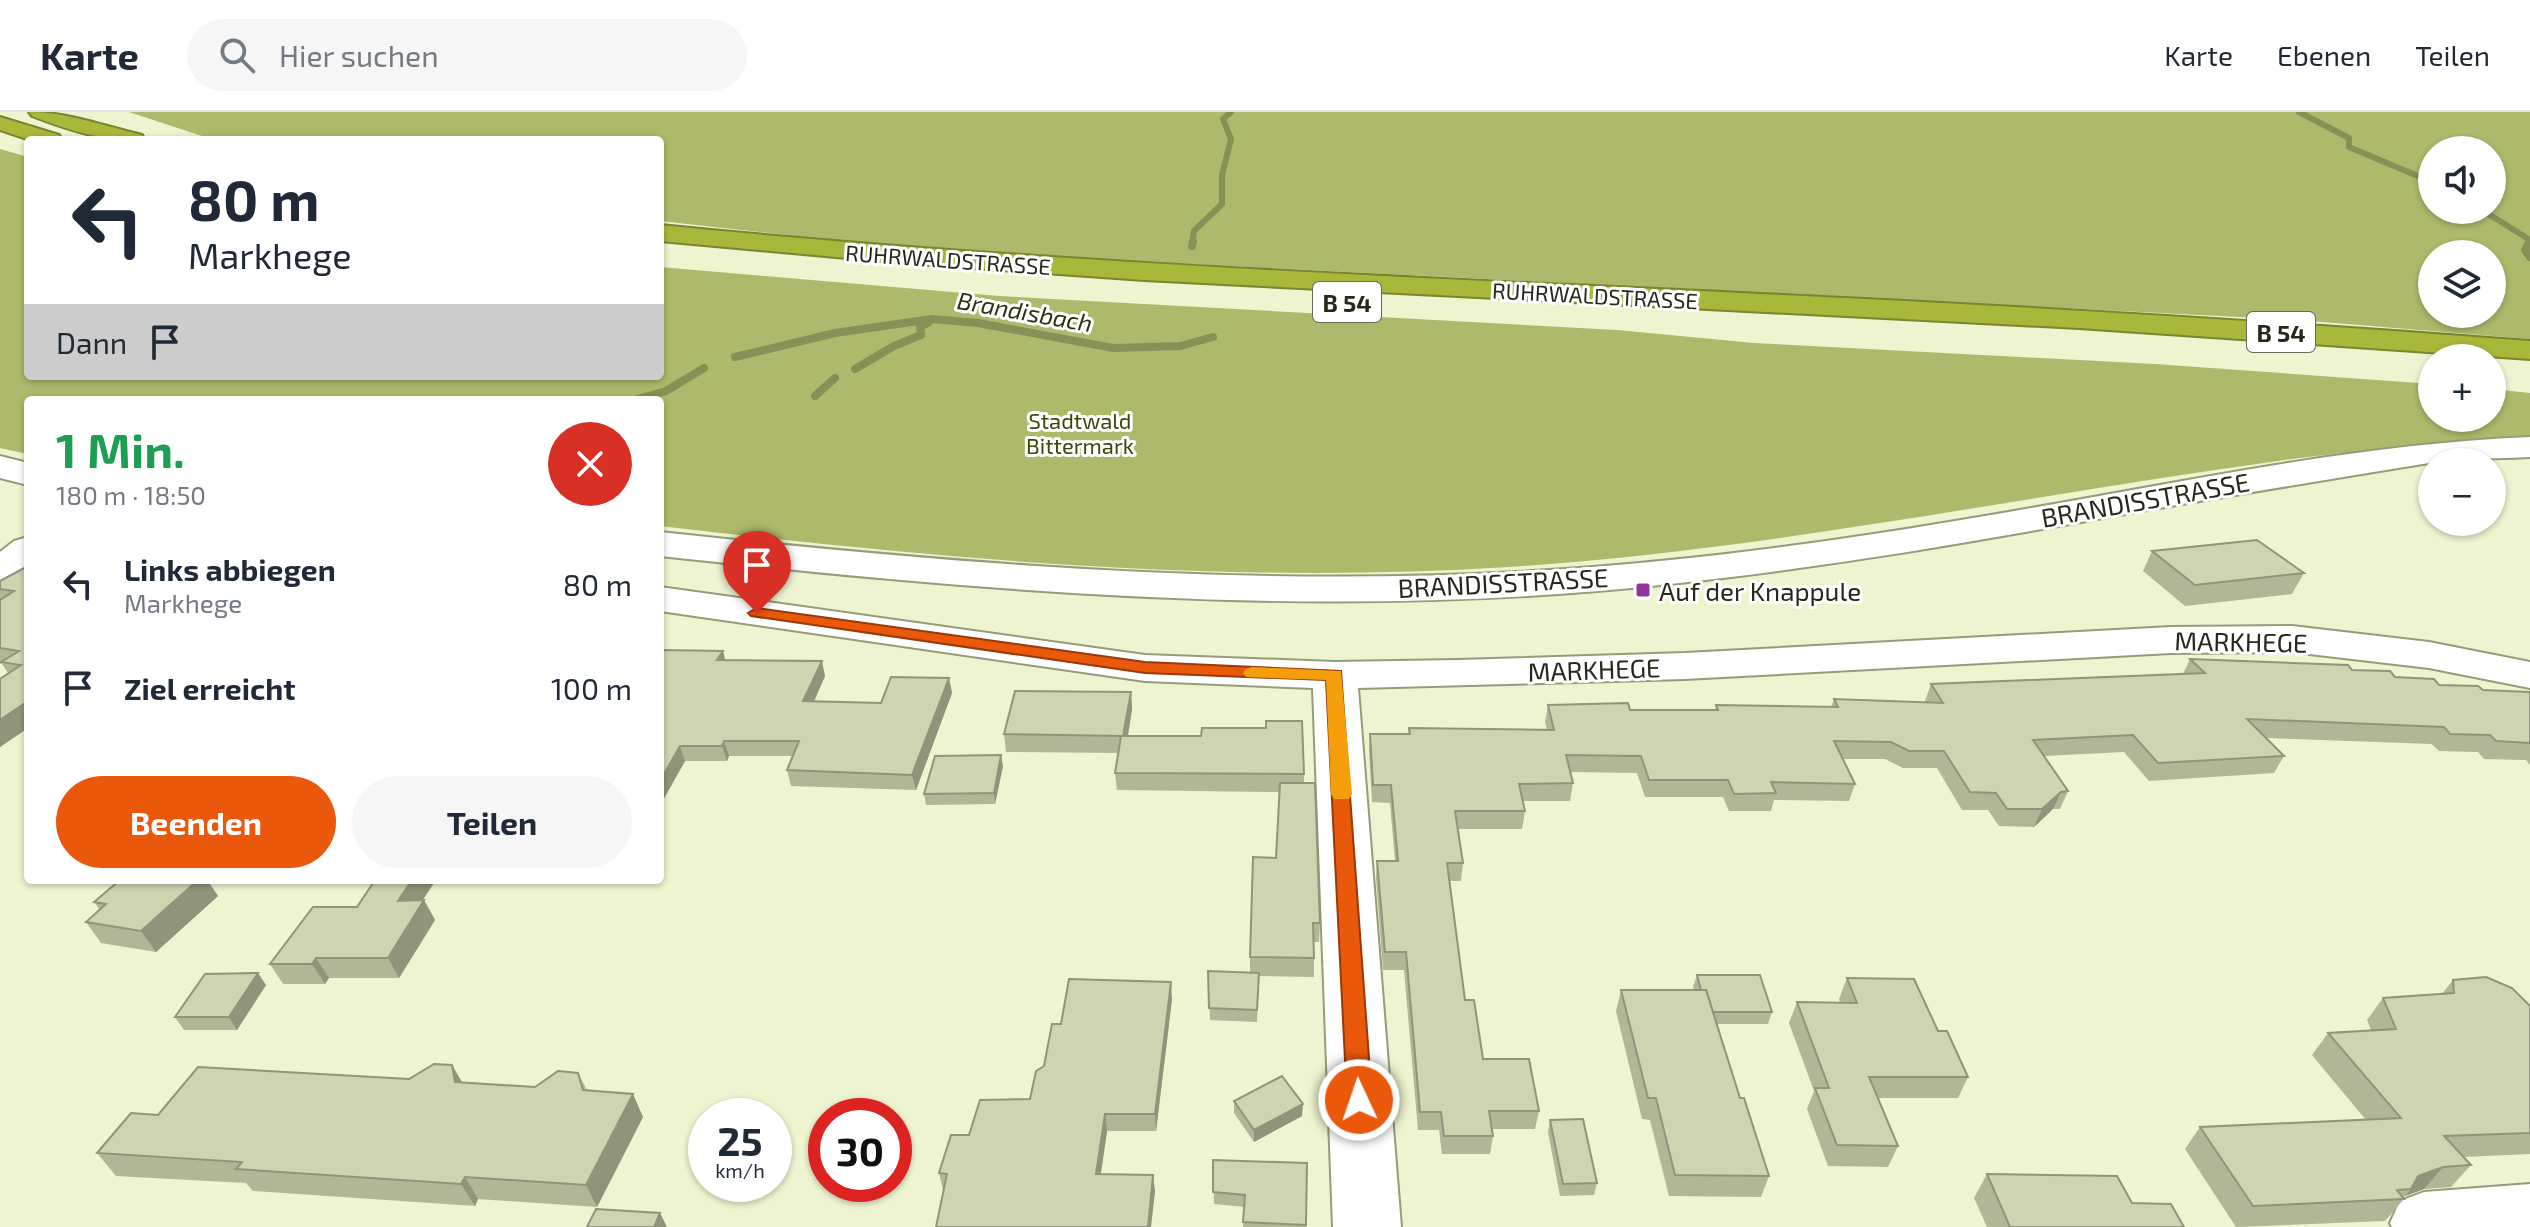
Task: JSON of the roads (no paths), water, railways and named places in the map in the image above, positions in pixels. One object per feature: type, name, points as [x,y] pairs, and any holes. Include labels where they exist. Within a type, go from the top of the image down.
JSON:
[{"type":"highway","points":[[39,112],[82,128],[119,136]]},
{"type":"highway","points":[[78,112],[125,136]]},
{"type":"highway","points":[[0,123],[39,136]]},
{"type":"highway","points":[[0,133],[24,141]]},
{"type":"highway","name":"RUHRWALDSTRASSE","points":[[664,233],[934,259],[1100,270],[2047,317],[2530,350]]},
{"type":"highway","name":"B 54","points":[[664,253],[1053,286],[2036,338],[2418,365]]},
{"type":"highway","points":[[2506,372],[2530,374]]},
{"type":"street","name":"BRANDISSTRASSE","points":[[664,544],[881,568],[1112,585],[1235,589],[1486,586],[1737,565],[1931,536],[2301,472],[2408,457],[2530,447]]},
{"type":"street","points":[[0,467],[24,473]]},
{"type":"street","points":[[0,572],[24,552]]},
{"type":"street","name":"MARKHEGE","points":[[664,600],[1145,668],[1335,675],[1685,666],[2171,640],[2292,639],[2429,655],[2530,675]]},
{"type":"street","points":[[1335,675],[1367,1227]]},
{"type":"street","points":[[2424,1223],[2530,1215]]},
{"type":"waterway","name":"Brandisbach","points":[[1192,244],[1194,231],[1222,204],[1222,175],[1231,139],[1223,119],[1231,112]]},
{"type":"waterway","points":[[2299,112],[2349,138],[2349,147],[2418,176]]},
{"type":"waterway","points":[[2504,224],[2530,240]]},
{"type":"waterway","name":"Brandisbach","points":[[1192,246],[1193,242]]},
{"type":"waterway","points":[[2528,244],[2525,250],[2530,257]]},
{"type":"waterway","name":"Brandisbach","points":[[735,357],[835,333],[932,319],[978,323],[1113,348],[1180,346],[1213,337]]},
{"type":"waterway","points":[[855,369],[894,346],[921,335],[920,327],[929,322]]},
{"type":"waterway","points":[[648,396],[666,391],[704,368]]},
{"type":"waterway","points":[[815,396],[835,378]]},
{"type":"place","name":"Auf der Knappule","points":[[1643,590]]},
{"type":"park label","name":"Stadtwald Bittermark","points":[[1080,432]]}]
